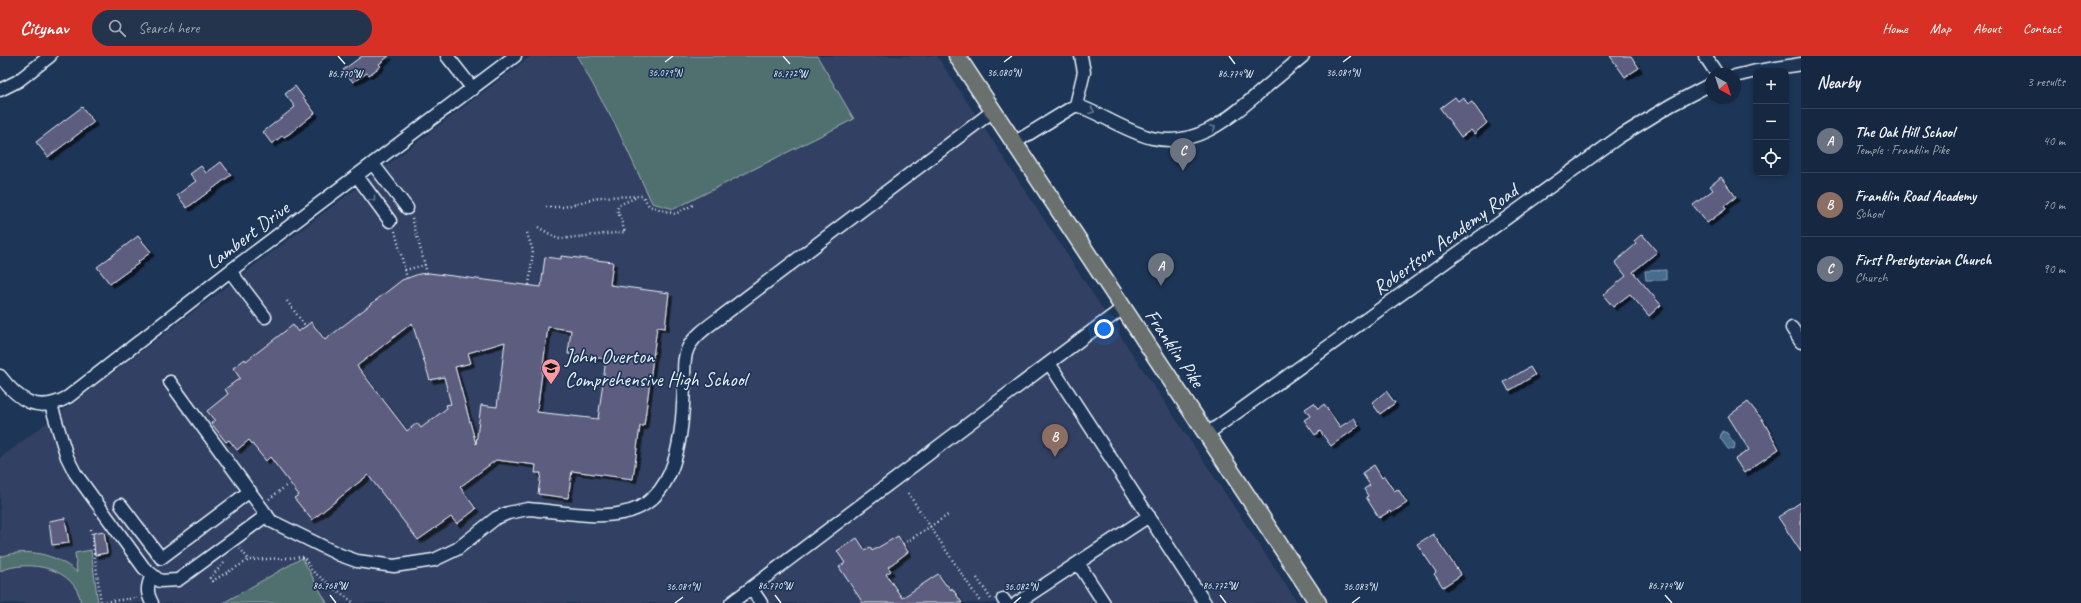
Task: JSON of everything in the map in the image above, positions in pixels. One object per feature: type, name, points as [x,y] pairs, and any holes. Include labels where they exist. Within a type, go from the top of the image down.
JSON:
[{"type":"main road","name":"Franklin Pike","points":[[957,56],[1318,603]]},
{"type":"street","points":[[0,90],[18,81],[50,56]]},
{"type":"street","points":[[447,56],[473,89]]},
{"type":"street","name":"Lambert Drive","points":[[51,406],[78,391],[230,271],[374,164],[515,56]]},
{"type":"street","points":[[1014,143],[1076,106],[1084,72],[1080,56]]},
{"type":"street","points":[[1076,106],[1152,138],[1178,140],[1191,138],[1221,124],[1304,56]]},
{"type":"street","points":[[1705,56],[1713,68]]},
{"type":"street","points":[[1776,68],[1801,64]]},
{"type":"street","points":[[1741,75],[1753,72]]},
{"type":"street","name":"Robertson Academy Road","points":[[1207,434],[1619,137],[1671,105],[1705,87]]},
{"type":"street","points":[[170,382],[271,521],[340,556],[357,561],[394,566],[434,560],[447,555],[496,518],[514,511],[528,509],[614,514],[632,511],[641,506],[662,486],[674,462],[681,433],[685,358],[692,342],[738,304],[993,111]]},
{"type":"street","points":[[374,164],[409,211]]},
{"type":"street","points":[[357,176],[392,224]]},
{"type":"street","points":[[230,271],[265,317]]},
{"type":"street","points":[[730,603],[1123,308]]},
{"type":"street","points":[[1792,328],[1801,342]]},
{"type":"street","points":[[1049,363],[1205,603]]},
{"type":"street","points":[[0,376],[10,388],[25,400],[51,406],[67,458],[75,474],[144,568],[160,581],[178,580],[236,543],[263,510]]},
{"type":"street","points":[[121,505],[161,558],[250,491]]},
{"type":"street","points":[[1017,603],[1149,516]]},
{"type":"street","points":[[1078,563],[1104,603]]},
{"type":"street","points":[[152,575],[147,585],[147,591],[152,603]]},
{"type":"street","points":[[751,588],[761,603]]},
{"type":"path","points":[[538,226],[558,239],[625,232],[616,209],[619,205],[640,196]]},
{"type":"path","points":[[546,207],[564,207],[600,197],[640,196],[643,196],[649,206],[675,214],[693,205]]},
{"type":"path","points":[[409,211],[427,273]]},
{"type":"path","points":[[392,224],[407,278]]},
{"type":"path","points":[[527,233],[533,250],[529,285]]},
{"type":"path","points":[[405,270],[425,265]]},
{"type":"path","points":[[287,301],[306,327]]},
{"type":"path","points":[[263,510],[286,486]]},
{"type":"path","points":[[908,493],[981,603]]},
{"type":"path","points":[[903,544],[948,515]]},
{"type":"path","points":[[91,529],[101,603],[137,598]]},
{"type":"path","points":[[234,552],[236,543]]},
{"type":"path","points":[[236,543],[249,560]]},
{"type":"path","points":[[229,557],[210,578],[212,581],[249,560],[304,557],[312,571],[354,603]]},
{"type":"path","points":[[977,578],[1001,602]]},
{"type":"shaded area","name":"John Overton Comprehensive High School","points":[[531,56],[937,56],[1298,603],[0,603],[0,458]]},
{"type":"shaded area","points":[[1666,270],[1666,280],[1646,280],[1645,271]]},
{"type":"shaded area","points":[[1722,431],[1727,433],[1735,444],[1734,450],[1728,449],[1720,438]]},
{"type":"green space","points":[[577,56],[817,56],[854,119],[674,209],[652,203],[617,128]]},
{"type":"green space","points":[[91,550],[98,603],[81,603],[77,591],[70,581],[61,574],[49,569],[37,566],[24,566],[11,567],[0,571],[0,557],[10,554],[31,553],[41,554],[60,561],[77,572],[75,553]]},
{"type":"green space","points":[[302,558],[327,603],[223,603]]},
{"type":"building","points":[[362,56],[389,56],[379,64],[381,66],[369,75],[367,73],[353,82],[343,70]]},
{"type":"building","points":[[1610,56],[1631,56],[1639,68],[1625,77]]},
{"type":"building","points":[[295,86],[315,113],[289,134],[284,137],[282,136],[272,144],[263,132],[295,107],[285,94]]},
{"type":"building","points":[[1455,97],[1458,101],[1463,97],[1468,104],[1472,102],[1487,123],[1474,134],[1471,130],[1461,137],[1440,108]]},
{"type":"building","points":[[82,107],[94,122],[48,157],[36,142]]},
{"type":"building","points":[[221,162],[231,175],[187,208],[177,195],[196,181],[190,174],[201,166],[206,173]]},
{"type":"building","points":[[1721,177],[1736,197],[1724,206],[1726,209],[1707,223],[1693,205],[1713,190],[1710,186]]},
{"type":"building","points":[[1642,234],[1657,252],[1633,272],[1661,305],[1649,316],[1630,294],[1613,307],[1603,295],[1626,276],[1615,262],[1636,244],[1634,241]]},
{"type":"building","points":[[138,236],[151,252],[138,262],[139,263],[110,284],[97,267]]},
{"type":"building","points":[[561,256],[613,262],[610,285],[669,293],[665,328],[657,327],[644,426],[640,426],[633,479],[572,471],[568,498],[538,494],[541,473],[535,473],[536,465],[496,460],[460,487],[476,509],[457,524],[451,517],[418,540],[368,475],[312,520],[294,498],[299,495],[270,457],[266,461],[249,440],[237,450],[229,440],[226,442],[211,423],[215,421],[207,411],[228,394],[225,389],[240,378],[233,368],[245,359],[246,361],[293,325],[298,332],[311,322],[325,340],[402,280],[419,274],[429,273],[541,287],[545,257],[561,259]],"holes":[[[412,323],[430,380],[444,377],[451,404],[446,405],[447,408],[421,428],[417,423],[407,431],[357,366]],[[548,327],[571,330],[568,354],[606,359],[598,419],[537,412]],[[505,342],[497,407],[481,405],[476,444],[455,367],[471,363],[468,353]]]},
{"type":"building","points":[[1530,367],[1535,375],[1509,391],[1504,382]]},
{"type":"building","points":[[1386,391],[1395,403],[1380,414],[1372,403]]},
{"type":"building","points":[[1748,402],[1762,419],[1779,449],[1744,473],[1735,459],[1749,450],[1728,416]]},
{"type":"building","points":[[1314,403],[1318,409],[1324,404],[1340,427],[1354,418],[1359,426],[1331,446],[1320,431],[1315,435],[1304,420],[1310,416],[1305,409]]},
{"type":"building","points":[[1374,465],[1382,478],[1384,476],[1394,491],[1398,489],[1407,503],[1391,513],[1390,511],[1379,518],[1366,497],[1368,496],[1364,489],[1370,485],[1362,473]]},
{"type":"building","points":[[1801,502],[1801,552],[1778,517]]},
{"type":"building","points":[[65,518],[69,543],[52,545],[49,521]]},
{"type":"building","points":[[104,531],[107,553],[95,555],[93,533]]},
{"type":"building","points":[[1433,534],[1461,575],[1443,587],[1434,574],[1436,572],[1417,544]]},
{"type":"building","points":[[898,536],[908,552],[888,567],[891,571],[886,574],[902,598],[938,574],[951,590],[952,588],[962,603],[863,603],[839,567],[845,563],[837,551],[857,538],[865,550],[870,547],[872,551]]},
{"type":"place","name":"First Presbyterian Church","points":[[1183,171]]},
{"type":"place","name":"The Oak Hill School","points":[[1161,286]]},
{"type":"place","name":"John Overton Comprehensive High School","points":[[551,385]]},
{"type":"place","name":"Franklin Road Academy","points":[[1055,457]]}]
